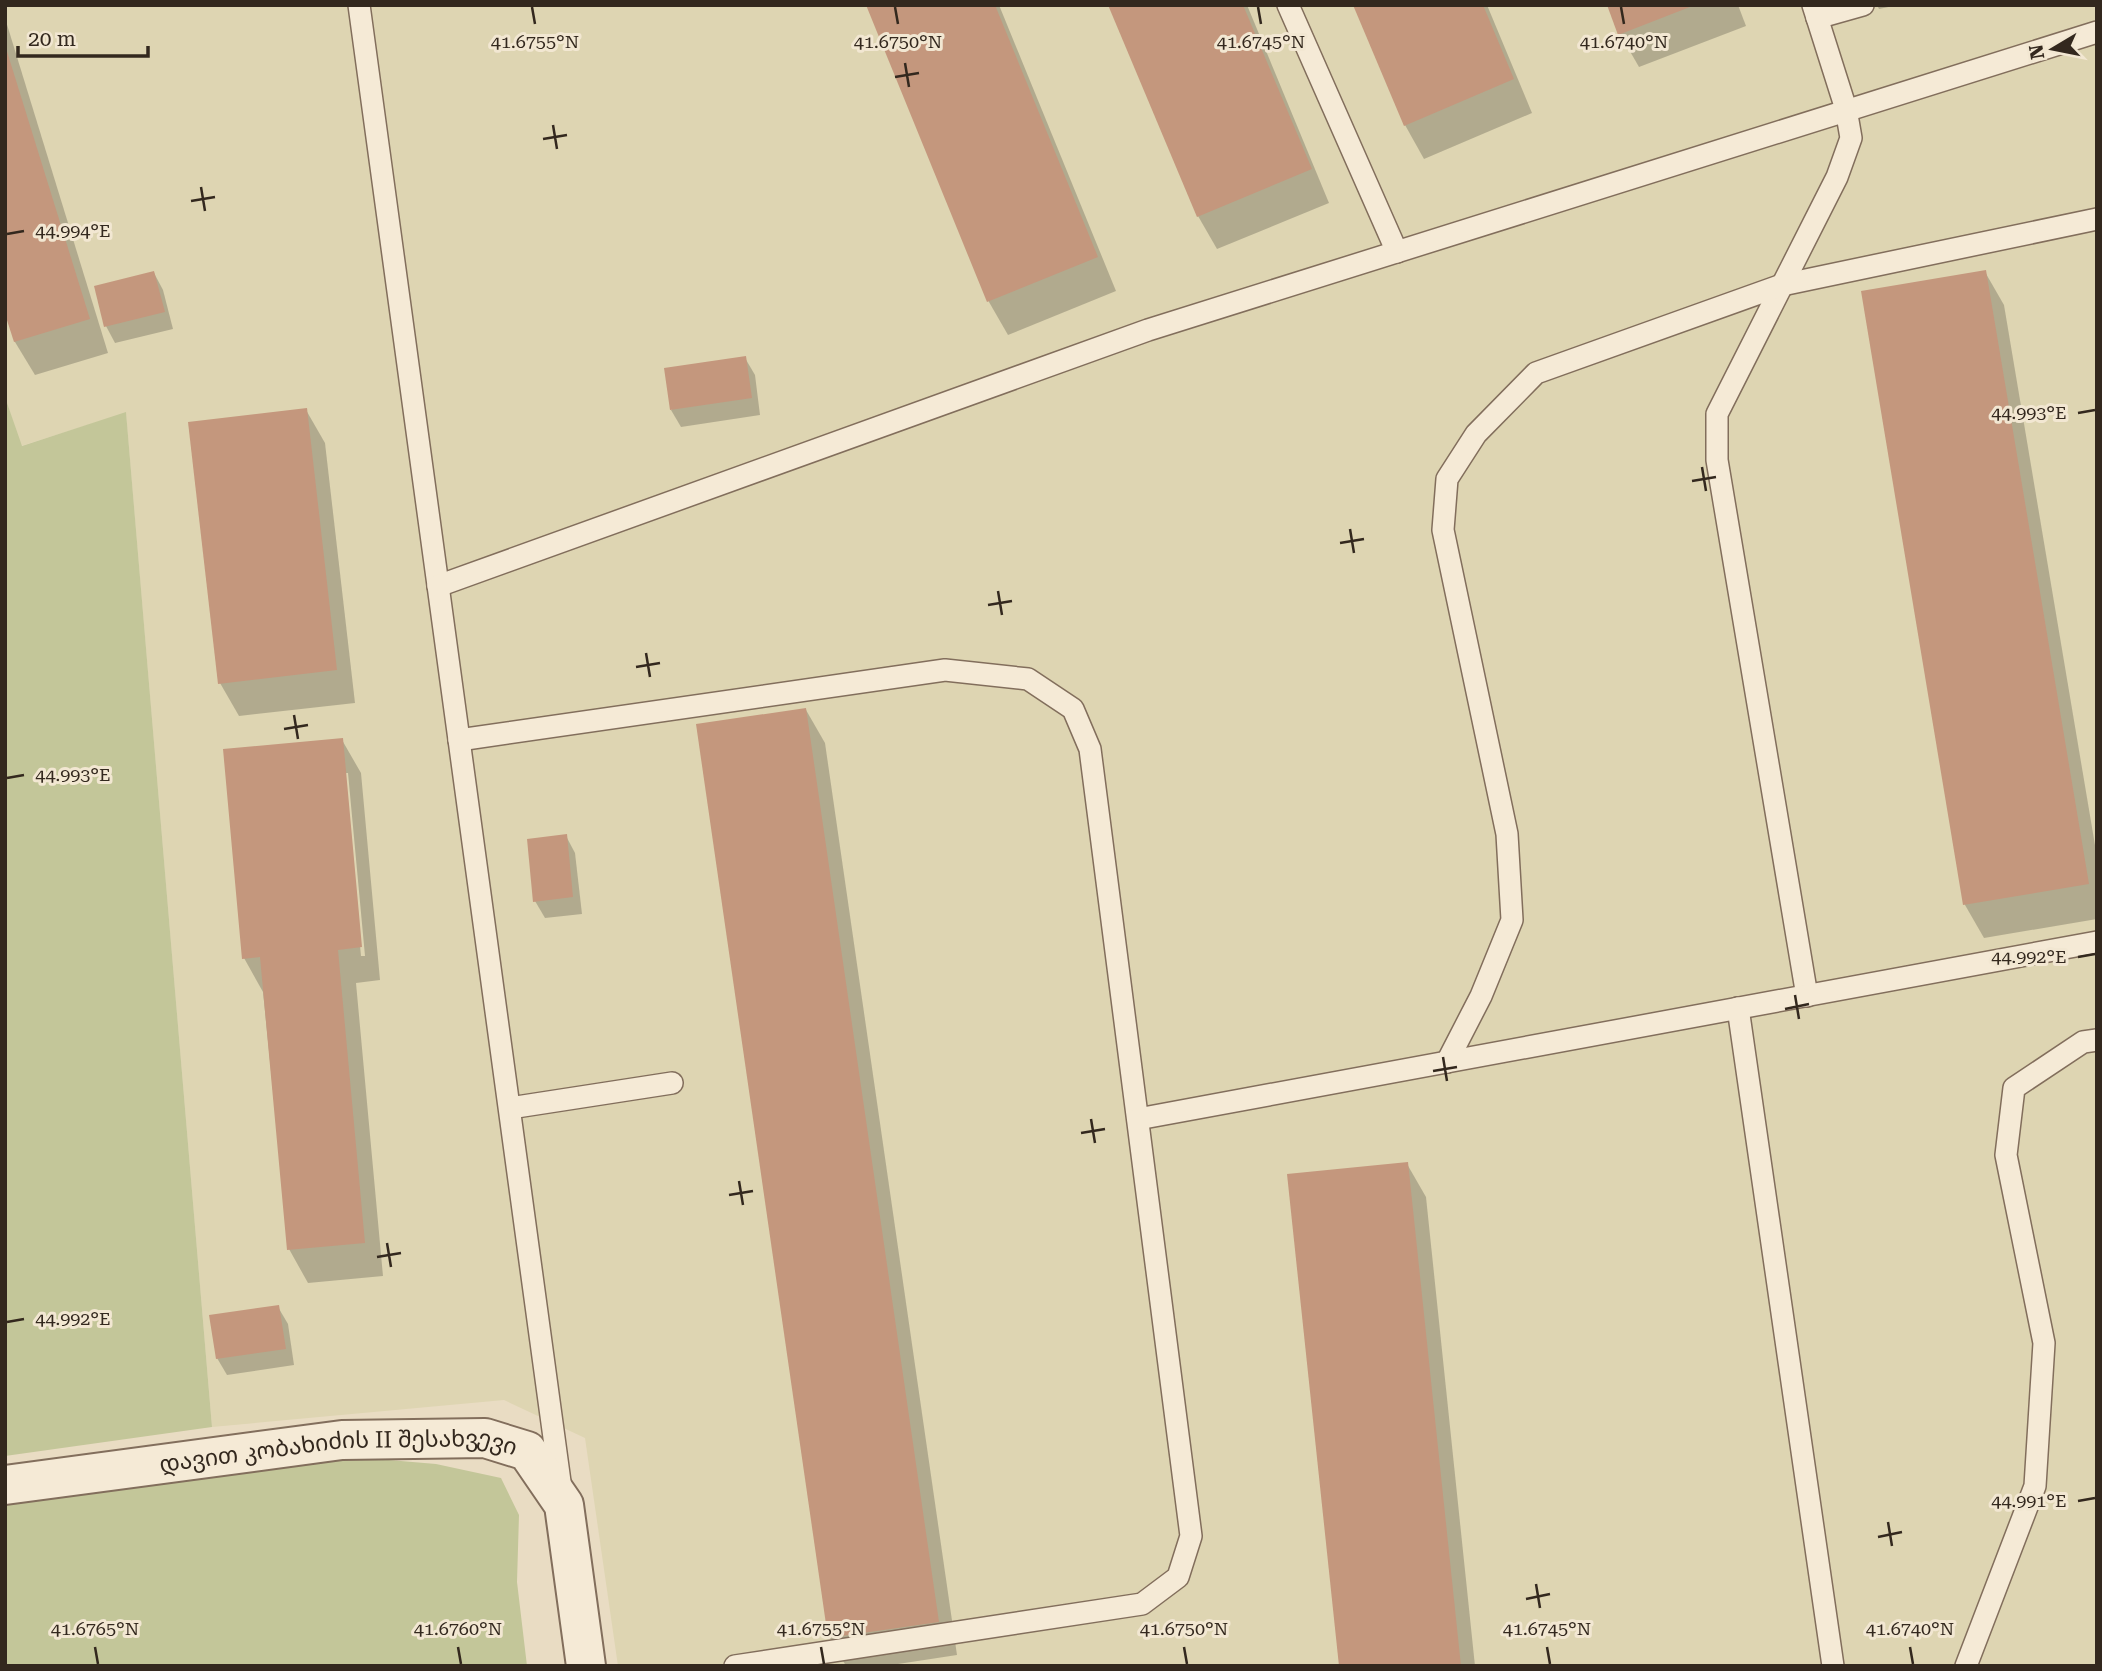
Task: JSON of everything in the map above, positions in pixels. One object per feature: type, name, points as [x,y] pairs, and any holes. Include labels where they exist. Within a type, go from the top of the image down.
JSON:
[{"type":"street","name":"დავით კობახიძის II შესახვევი","points":[[5,1485],[342,1440],[485,1438],[527,1451],[564,1505],[586,1666]]},
{"type":"lane","points":[[359,5],[564,1505]]},
{"type":"lane","points":[[1288,5],[1397,252]]},
{"type":"lane","points":[[1807,996],[1717,460],[1717,414],[1837,177],[1851,138],[1846,109],[1815,12],[1863,5]]},
{"type":"lane","points":[[438,586],[1148,330],[2097,32]]},
{"type":"lane","points":[[1447,1062],[1482,996],[1512,920],[1507,834],[1443,530],[1447,479],[1476,434],[1536,373],[1782,285],[2097,219]]},
{"type":"lane","points":[[459,740],[945,670],[1028,678],[1073,709],[1090,749],[1191,1536],[1178,1577],[1142,1604],[736,1666]]},
{"type":"lane","points":[[1138,1119],[2097,942]]},
{"type":"lane","points":[[1738,1008],[1833,1666]]},
{"type":"lane","points":[[1966,1666],[2035,1486],[2044,1343],[2006,1155],[2014,1087],[2083,1042],[2097,1040]]},
{"type":"lane","points":[[510,1108],[672,1083]]},
{"type":"shaded area","points":[[5,5],[2097,5],[2097,1666],[618,1666],[585,1438],[504,1400],[212,1427],[126,413],[21,446],[5,397]]},
{"type":"green space","points":[[5,397],[22,446],[126,412],[212,1427],[5,1456]]},
{"type":"green space","points":[[342,1456],[436,1464],[501,1478],[519,1515],[517,1582],[527,1666],[5,1666],[5,1502]]},
{"type":"building","points":[[866,5],[995,5],[1098,257],[987,302]]},
{"type":"building","points":[[1108,5],[1243,5],[1312,169],[1197,217]]},
{"type":"building","points":[[1353,5],[1483,5],[1514,79],[1404,126]]},
{"type":"building","points":[[1607,5],[1695,5],[1618,35]]},
{"type":"building","points":[[5,45],[90,319],[14,342],[5,314]]},
{"type":"building","points":[[1986,270],[2089,884],[1963,905],[1861,291]]},
{"type":"building","points":[[154,271],[165,312],[104,327],[94,286]]},
{"type":"building","points":[[746,356],[752,398],[670,410],[664,368]]},
{"type":"building","points":[[307,408],[337,670],[218,684],[188,422]]},
{"type":"building","points":[[806,708],[939,1622],[828,1638],[696,724]]},
{"type":"building","points":[[343,738],[362,947],[338,950],[365,1243],[287,1250],[260,957],[242,959],[223,749]]},
{"type":"building","points":[[567,834],[573,897],[533,902],[527,839]]},
{"type":"building","points":[[1408,1162],[1461,1666],[1339,1666],[1287,1174]]},
{"type":"building","points":[[279,1305],[286,1349],[216,1359],[209,1315]]}]
